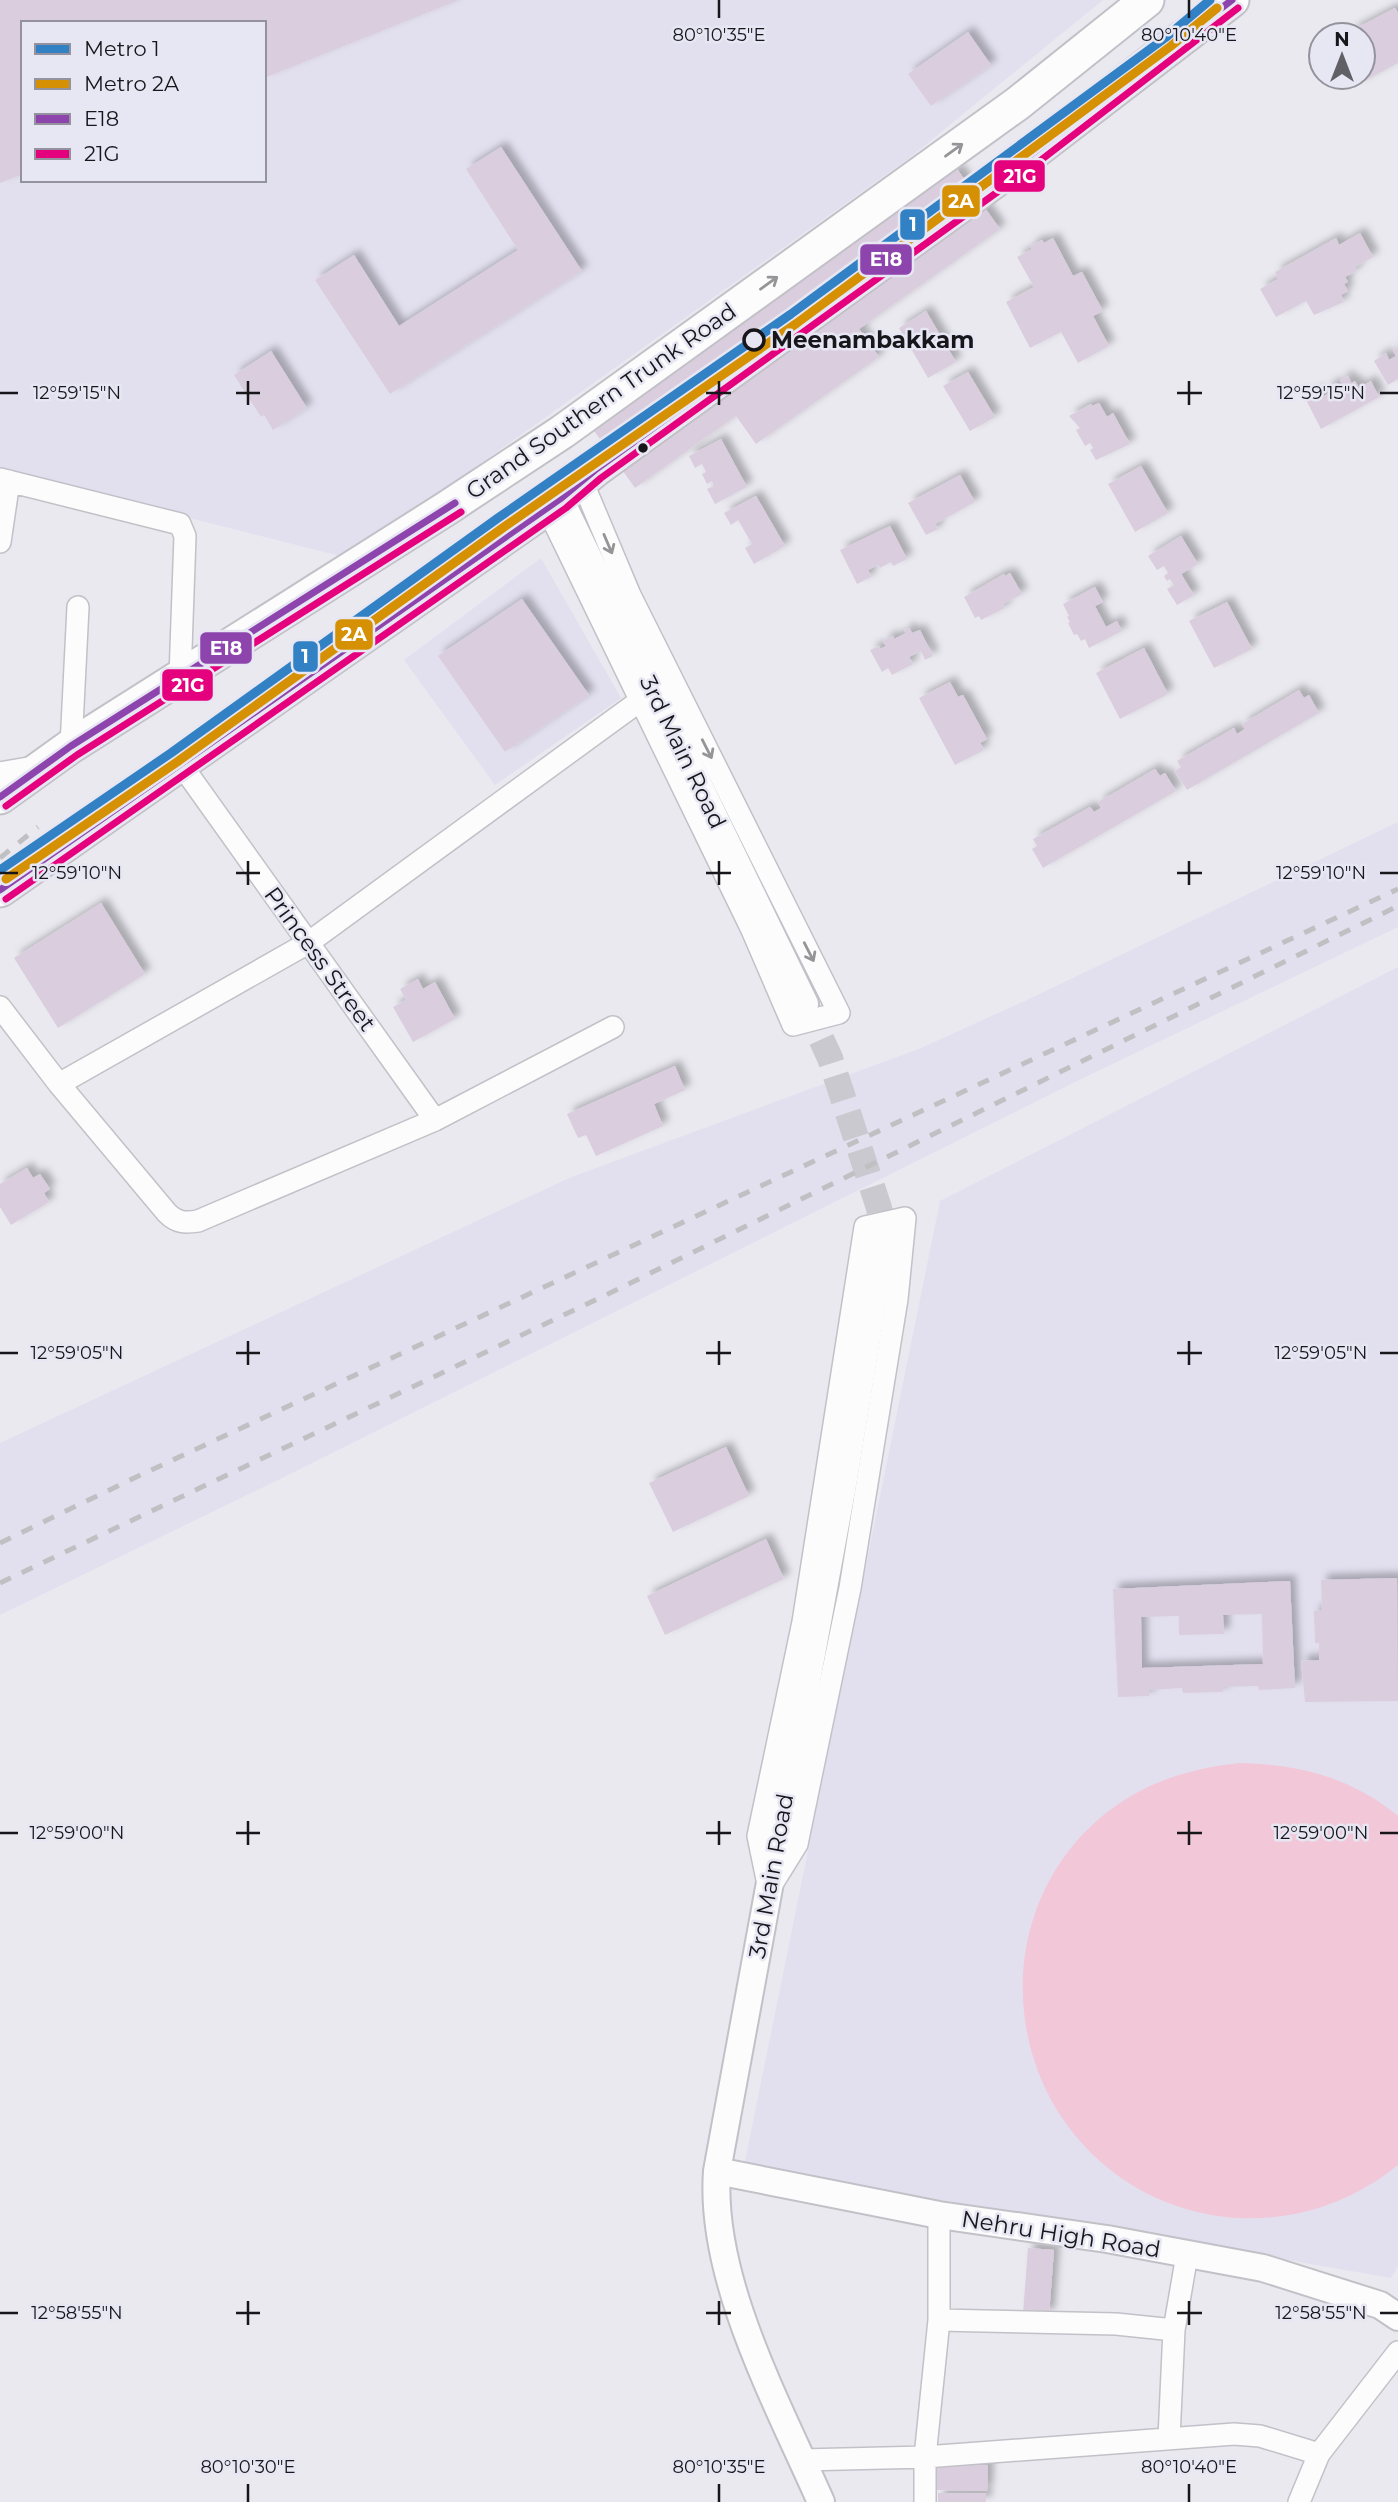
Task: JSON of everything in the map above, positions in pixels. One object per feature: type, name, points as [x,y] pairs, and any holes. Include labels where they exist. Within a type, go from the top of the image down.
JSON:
[{"type":"main road","name":"Grand Southern Trunk Road","points":[[0,797],[71,746],[562,432],[1017,104],[1147,0]]},
{"type":"main road","points":[[0,890],[563,496],[1026,158],[1232,0]]},
{"type":"street","points":[[0,542],[5,480],[180,524],[185,536],[180,677]]},
{"type":"street","points":[[563,496],[630,595],[839,1013],[793,1025],[752,930],[641,701],[563,496]]},
{"type":"street","name":"3rd Main Road","points":[[563,496],[805,1004]]},
{"type":"street","points":[[71,746],[78,607]]},
{"type":"street","points":[[59,1084],[307,943],[641,701]]},
{"type":"street","name":"Princess Street","points":[[180,763],[435,1120]]},
{"type":"street","points":[[0,773],[43,767]]},
{"type":"street","points":[[0,1007],[59,1084],[167,1213],[175,1221],[186,1223],[198,1221],[435,1120],[612,1027]]},
{"type":"street","points":[[905,1219],[897,1299],[874,1446],[830,1688],[797,1844],[769,1889],[758,1836],[803,1622],[865,1227],[905,1219]]},
{"type":"street","name":"3rd Main Road","points":[[821,2502],[766,2379],[738,2303],[721,2242],[715,2197],[717,2171],[843,1485],[884,1236]]},
{"type":"street","name":"Nehru High Road","points":[[717,2171],[939,2215],[1107,2239],[1263,2268],[1380,2305],[1398,2317]]},
{"type":"street","points":[[925,2502],[925,2457],[939,2320],[939,2215]]},
{"type":"street","points":[[1169,2438],[1174,2330],[1187,2255]]},
{"type":"street","points":[[939,2320],[1116,2324],[1174,2330]]},
{"type":"street","points":[[1299,2502],[1319,2454],[1398,2352]]},
{"type":"street","points":[[802,2460],[925,2457],[1234,2434],[1260,2436],[1319,2454]]},
{"type":"shaded area","points":[[0,0],[1103,0],[908,159],[348,558],[0,470]]},
{"type":"shaded area","points":[[541,558],[621,698],[495,785],[404,660]]},
{"type":"shaded area","points":[[1398,822],[1398,927],[1075,1082],[278,1480],[0,1615],[0,1443],[569,1178],[921,1048]]},
{"type":"shaded area","points":[[1398,967],[1398,2266],[1391,2278],[744,2166],[940,1201]]},
{"type":"shaded area","points":[[1239,1763],[1282,1766],[1324,1776],[1362,1792],[1398,1816],[1398,2165],[1361,2190],[1322,2207],[1301,2213],[1258,2218],[1203,2213],[1156,2198],[1113,2172],[1071,2131],[1043,2082],[1026,2030],[1023,1975],[1033,1921],[1055,1871],[1090,1827],[1150,1786],[1187,1773]]},
{"type":"building","points":[[0,0],[459,0],[266,77],[266,21],[21,21],[21,175],[0,183]]},
{"type":"building","points":[[1395,8],[1398,13],[1398,63],[1377,74],[1377,21],[1370,21]]},
{"type":"building","points":[[968,32],[991,65],[931,106],[908,74]]},
{"type":"building","points":[[501,147],[582,271],[390,394],[315,280],[354,255],[399,326],[518,250],[466,169]]},
{"type":"building","points":[[957,169],[1000,229],[859,329],[879,357],[756,444],[736,416],[635,488],[587,421],[790,287]]},
{"type":"building","points":[[1360,233],[1373,257],[1355,267],[1357,271],[1345,277],[1348,282],[1344,284],[1348,291],[1341,295],[1344,302],[1314,315],[1306,301],[1276,317],[1260,289],[1278,279],[1275,272],[1336,238],[1339,245]]},
{"type":"building","points":[[1053,238],[1073,276],[1082,272],[1103,311],[1093,316],[1109,346],[1078,363],[1061,332],[1030,348],[1006,302],[1034,287],[1017,257],[1032,249],[1030,246]]},
{"type":"building","points":[[926,311],[956,362],[928,378],[899,328]]},
{"type":"building","points":[[1398,348],[1398,379],[1388,385],[1374,361],[1386,353],[1389,360],[1396,356],[1393,350]]},
{"type":"building","points":[[271,351],[307,408],[273,430],[264,415],[261,417],[234,375]]},
{"type":"building","points":[[968,372],[995,417],[970,431],[943,386]]},
{"type":"building","points":[[1348,376],[1351,383],[1355,381],[1359,388],[1371,381],[1379,397],[1321,429],[1305,398],[1319,391],[1322,397],[1329,393],[1326,388],[1336,383],[1339,388],[1344,386],[1340,380]]},
{"type":"building","points":[[1099,403],[1107,417],[1113,413],[1130,444],[1096,460],[1090,450],[1093,448],[1090,443],[1085,446],[1076,430],[1080,428],[1069,416],[1091,404],[1092,406]]},
{"type":"building","points":[[721,439],[747,487],[715,504],[707,489],[714,486],[712,481],[707,484],[702,474],[706,472],[702,464],[695,468],[689,456]]},
{"type":"building","points":[[1141,466],[1168,513],[1135,532],[1108,484]]},
{"type":"building","points":[[960,475],[975,502],[935,524],[938,529],[926,535],[908,503]]},
{"type":"building","points":[[756,496],[785,546],[754,564],[745,548],[752,544],[738,520],[731,525],[724,513]]},
{"type":"building","points":[[890,526],[907,559],[893,566],[891,562],[868,570],[871,577],[857,584],[840,550]]},
{"type":"building","points":[[1181,536],[1198,564],[1181,574],[1194,595],[1177,605],[1167,589],[1174,585],[1164,576],[1168,573],[1164,566],[1157,570],[1148,556]]},
{"type":"building","points":[[1010,573],[1022,594],[1003,604],[1005,608],[981,620],[979,616],[975,618],[964,597]]},
{"type":"building","points":[[1095,587],[1103,602],[1095,606],[1106,627],[1117,621],[1122,631],[1089,648],[1085,639],[1081,641],[1077,634],[1074,635],[1063,604]]},
{"type":"building","points":[[522,599],[589,695],[505,752],[438,656]]},
{"type":"building","points":[[1227,602],[1252,649],[1214,668],[1189,621]]},
{"type":"building","points":[[909,628],[912,633],[920,630],[933,656],[925,660],[921,651],[909,657],[913,664],[892,675],[888,668],[882,672],[870,650],[886,646],[883,641],[906,633],[904,630]]},
{"type":"building","points":[[1144,648],[1168,694],[1120,719],[1096,673]]},
{"type":"building","points":[[950,682],[958,697],[963,695],[987,739],[980,743],[984,750],[955,765],[919,698]]},
{"type":"building","points":[[1299,690],[1304,698],[1309,695],[1319,713],[1187,790],[1175,771],[1181,767],[1177,761],[1234,728],[1237,734],[1245,729],[1242,724]]},
{"type":"building","points":[[1155,769],[1160,776],[1165,773],[1176,791],[1043,868],[1032,849],[1037,846],[1033,839],[1090,807],[1094,812],[1101,808],[1098,802]]},
{"type":"building","points":[[101,903],[145,974],[58,1028],[14,958]]},
{"type":"building","points":[[418,979],[423,989],[435,982],[455,1019],[413,1042],[393,1007],[406,1000],[400,989]]},
{"type":"building","points":[[675,1066],[685,1090],[654,1104],[663,1126],[596,1156],[586,1135],[578,1138],[567,1114]]},
{"type":"building","points":[[27,1168],[33,1178],[40,1174],[50,1189],[44,1193],[49,1202],[11,1225],[0,1207],[0,1184]]},
{"type":"building","points":[[726,1447],[749,1496],[673,1532],[649,1483]]},
{"type":"building","points":[[766,1539],[784,1579],[665,1635],[647,1596]]},
{"type":"building","points":[[1397,1578],[1398,1701],[1305,1702],[1301,1661],[1319,1660],[1319,1643],[1315,1643],[1314,1611],[1322,1610],[1321,1580]]},
{"type":"building","points":[[1290,1581],[1295,1688],[1259,1690],[1258,1686],[1223,1687],[1223,1692],[1183,1693],[1182,1688],[1149,1690],[1149,1696],[1118,1697],[1113,1589]],"holes":[[[1262,1614],[1263,1664],[1142,1668],[1141,1617],[1179,1616],[1179,1635],[1224,1634],[1223,1615]]]},
{"type":"building","points":[[1028,2248],[1054,2250],[1049,2315],[1023,2313]]},
{"type":"building","points":[[937,2464],[988,2465],[987,2491],[937,2490]]},
{"type":"building","points":[[938,2493],[986,2493],[986,2502],[938,2502]]},
{"type":"tunnel","points":[[805,1004],[830,1058],[879,1208],[884,1236]]},
{"type":"railway","points":[[0,858],[38,827]]},
{"type":"railway","points":[[0,1543],[1398,889]]},
{"type":"railway","points":[[0,1583],[610,1293],[1398,906]]},
{"type":"metro line","name":"1","points":[[0,870],[171,753],[498,518],[791,314],[1165,38],[1210,0]]},
{"type":"metro line","name":"2A","points":[[6,879],[177,762],[504,527],[797,323],[1171,46],[1217,8]]},
{"type":"transit line","name":"E18","points":[[0,890],[560,499],[595,470],[1026,158],[1232,0]]},
{"type":"transit line","name":"21G","points":[[6,899],[566,508],[601,478],[1032,167],[1238,8]]},
{"type":"transit line","name":"E18","points":[[0,797],[71,746],[455,503]]},
{"type":"transit line","name":"21G","points":[[6,806],[77,755],[461,512]]},
{"type":"place","name":"Meenambakkam","points":[[754,340]]}]
